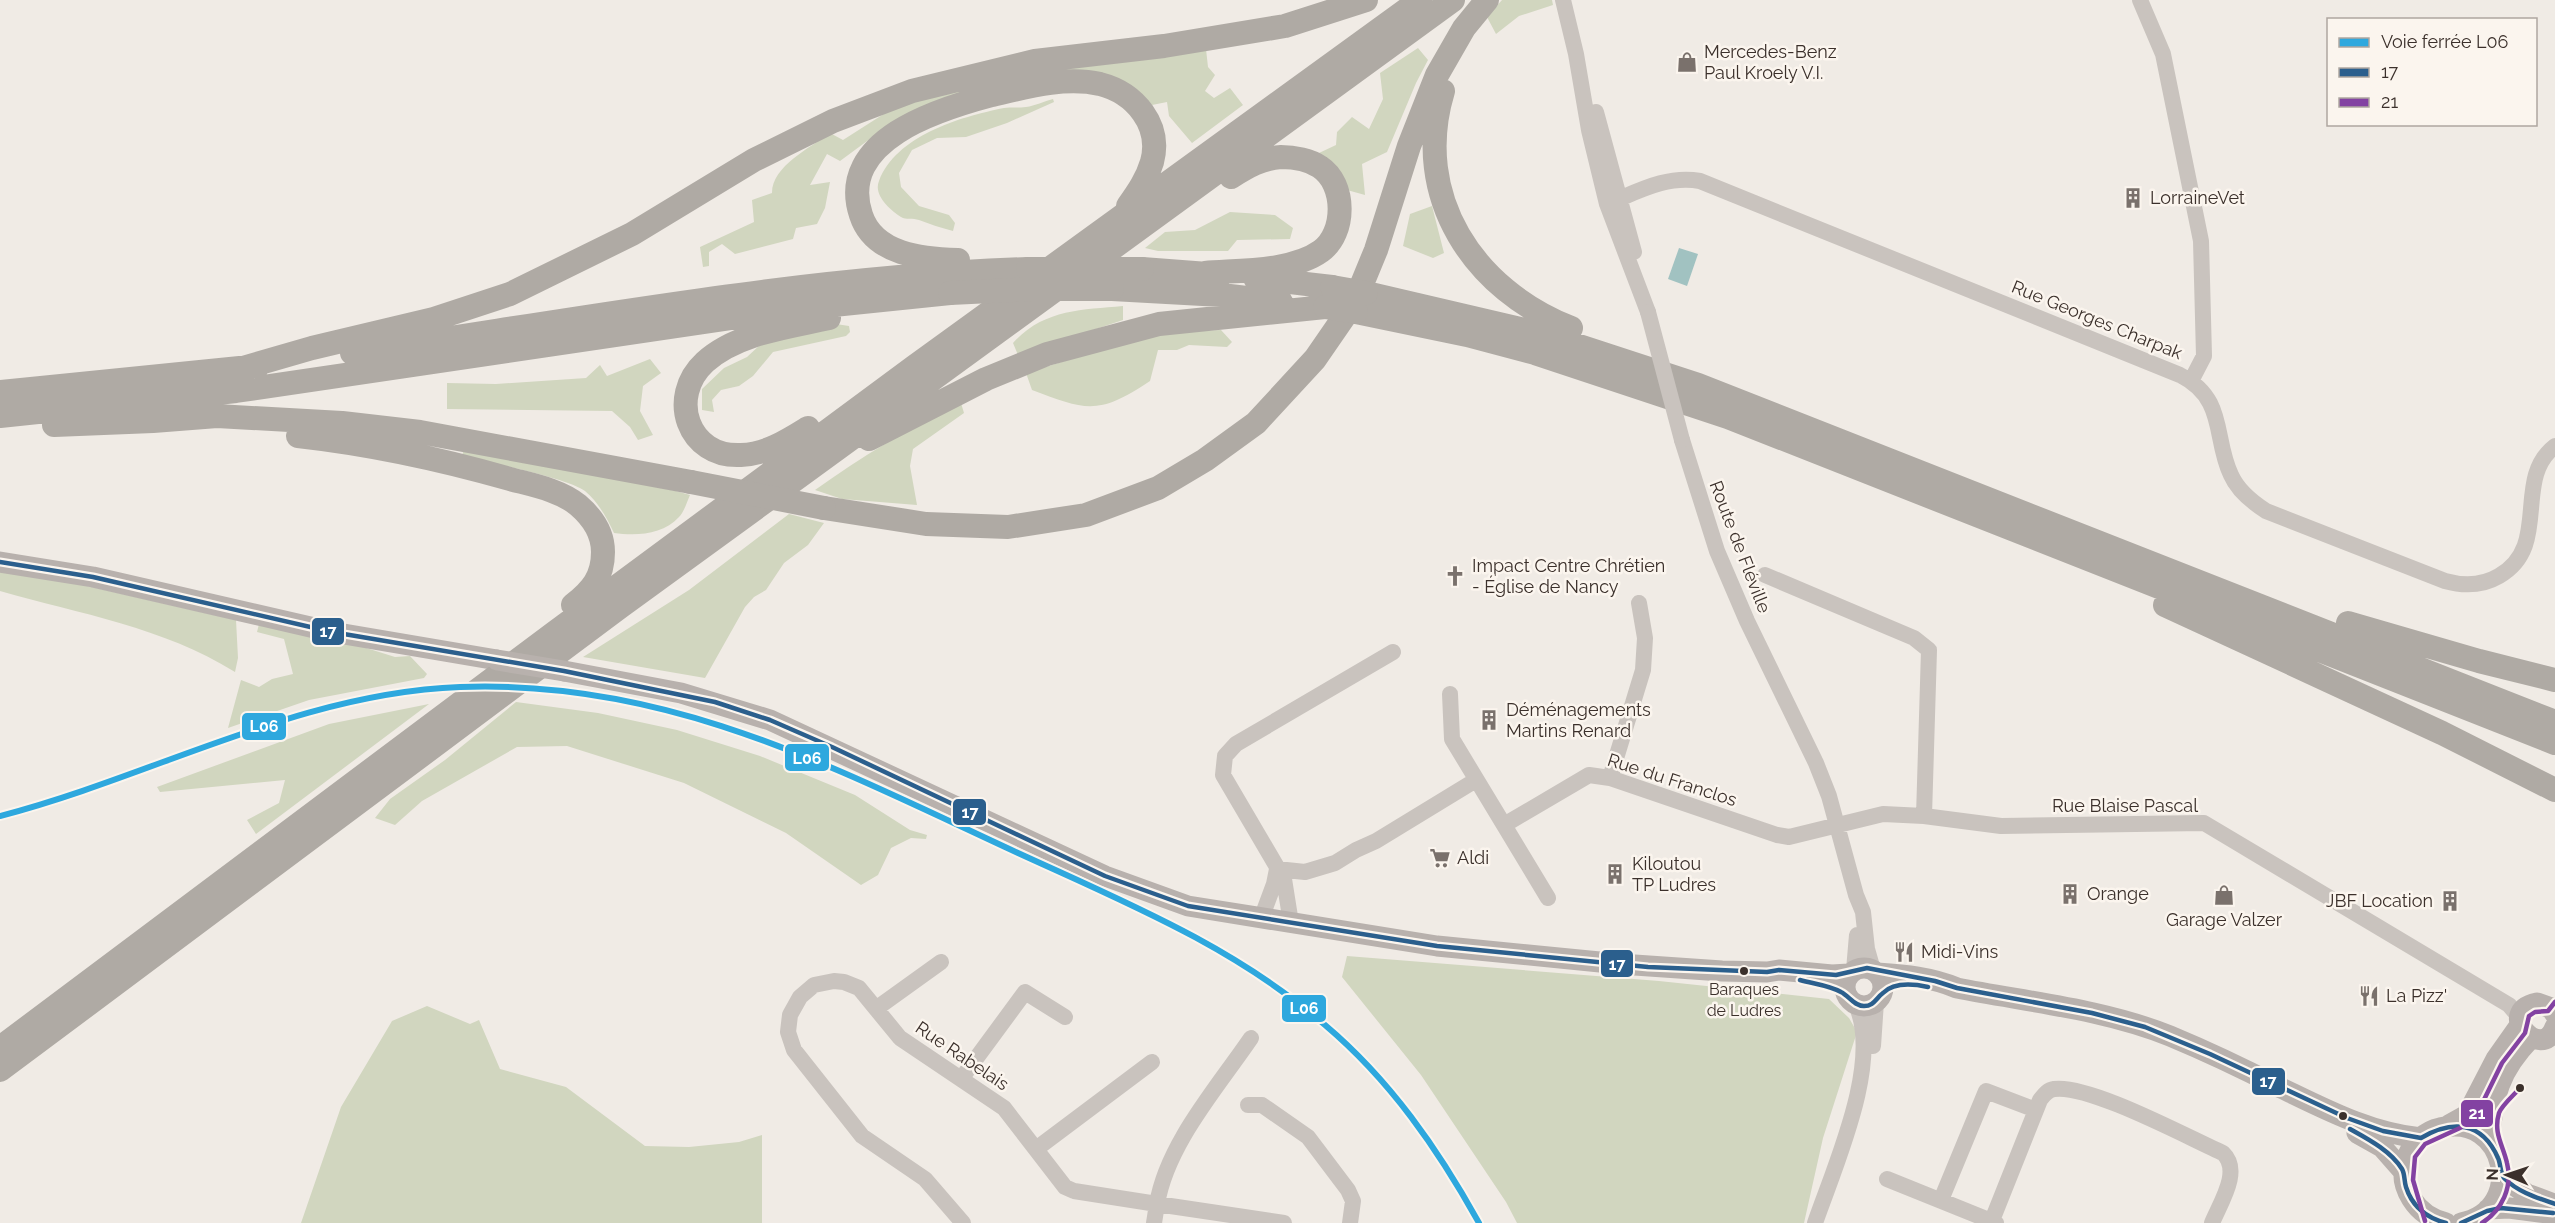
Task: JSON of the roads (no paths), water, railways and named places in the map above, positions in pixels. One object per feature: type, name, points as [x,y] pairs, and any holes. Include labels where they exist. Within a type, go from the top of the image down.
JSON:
[{"type":"highway","points":[[243,368],[312,348],[434,319],[510,294],[632,234],[754,160],[823,126],[912,91],[1035,61],[1164,46],[1285,26],[1366,0]]},
{"type":"highway","points":[[0,1048],[914,367],[1420,0]]},
{"type":"highway","points":[[0,1070],[803,473],[1453,0]]},
{"type":"highway","points":[[0,426],[153,422],[217,416],[342,423],[420,432],[824,508],[926,524],[1008,527],[1086,515],[1158,488],[1205,460],[1247,429],[1314,359],[1355,301],[1376,250],[1408,146],[1437,75],[1464,28],[1487,0]]},
{"type":"highway","points":[[1464,28],[1440,103],[1434,151],[1444,200],[1462,241],[1477,263],[1498,286],[1526,307],[1543,317],[1624,349],[1653,370]]},
{"type":"highway","points":[[1122,216],[1143,183],[1152,159],[1152,128],[1136,102],[1101,84],[1066,82],[1040,84],[971,101],[909,125],[885,140],[871,155],[859,179],[858,202],[863,222],[876,238],[895,250],[921,257],[1028,269],[1142,269],[1205,273],[1542,334],[1707,388],[2555,722]]},
{"type":"highway","points":[[1110,249],[1256,162],[1281,157],[1305,160],[1322,168],[1335,185],[1341,207],[1337,229],[1323,250],[1306,259],[1277,267],[1205,273]]},
{"type":"highway","points":[[0,392],[243,368],[783,290],[990,265]]},
{"type":"highway","points":[[0,416],[236,391],[785,310],[867,300],[1032,289],[1112,289],[1221,295],[1328,297]]},
{"type":"highway","points":[[803,473],[987,379],[1047,354],[1159,324],[1328,297]]},
{"type":"highway","points":[[867,300],[838,316],[741,341],[705,362],[692,378],[685,399],[688,423],[694,433],[708,447],[717,452],[740,455],[767,450],[788,441],[877,384],[914,367]]},
{"type":"highway","points":[[1361,302],[1606,375],[1728,417],[2555,743]]},
{"type":"highway","points":[[153,422],[341,441],[477,470],[555,492],[577,504],[594,521],[603,544],[603,568],[591,591],[544,629],[528,653]]},
{"type":"highway","points":[[2068,552],[2111,580],[2442,733],[2555,790]]},
{"type":"highway","points":[[2123,552],[2188,568],[2367,630],[2555,680]]},
{"type":"main road","points":[[0,562],[38,566],[103,579],[332,632],[681,693],[752,714],[832,747],[1105,876],[1188,906],[1460,948],[1648,967],[1767,972],[1779,970],[1832,975],[1864,985],[1957,988],[2079,1011],[2148,1029],[2278,1086],[2328,1112],[2343,1115],[2381,1132],[2421,1138]]},
{"type":"main road","points":[[2446,1223],[2417,1214],[2407,1190],[2404,1172],[2409,1153],[2421,1138],[2434,1129],[2449,1125],[2467,1115],[2496,1059],[2539,1017]]},
{"type":"main road","points":[[2489,1140],[2496,1092],[2539,1017]]},
{"type":"main road","points":[[2328,1112],[2338,1123],[2382,1148],[2404,1172]]},
{"type":"main road","points":[[2449,1125],[2464,1126],[2477,1131],[2489,1140],[2502,1164],[2503,1178],[2498,1195],[2479,1217],[2461,1223]]},
{"type":"main road","points":[[2503,1178],[2527,1194],[2555,1204]]},
{"type":"main road","points":[[2488,1209],[2509,1208],[2555,1214]]},
{"type":"street","name":"Route de Fléville","points":[[1563,0],[1576,54],[1591,96],[1627,262],[1648,312],[1700,503],[1717,551],[1747,621],[1816,763],[1838,824],[1856,896],[1863,912],[1868,954],[1864,985],[1864,1032],[1860,1081],[1836,1164],[1815,1223]]},
{"type":"street","points":[[2140,0],[2163,54],[2201,241],[2204,356],[2191,381]]},
{"type":"street","name":"Rue Georges Charpak","points":[[1613,202],[1676,178],[1700,182],[2148,361],[2191,381],[2215,414],[2230,475],[2251,501],[2266,511],[2456,584],[2476,584],[2494,579],[2512,567],[2519,558],[2526,548],[2530,532],[2531,496],[2536,478],[2545,454],[2555,446]]},
{"type":"street","points":[[1765,575],[1914,638],[1929,650],[1924,816]]},
{"type":"street","points":[[1610,778],[1643,670],[1645,638],[1639,603]]},
{"type":"street","points":[[1292,923],[1287,889],[1223,775],[1225,756],[1236,744],[1394,652]]},
{"type":"street","points":[[1450,694],[1452,739],[1548,898]]},
{"type":"street","name":"Rue du Franclos","points":[[1503,825],[1589,775],[1610,778],[1777,835],[1789,837],[1838,824]]},
{"type":"street","points":[[1277,869],[1293,872],[1311,871],[1335,863],[1375,842],[1476,780]]},
{"type":"street","name":"Rue Blaise Pascal","points":[[1838,824],[1883,814],[1924,816],[2001,826],[2204,823],[2539,1017]]},
{"type":"street","points":[[1261,919],[1277,869]]},
{"type":"street","points":[[877,1008],[941,962]]},
{"type":"street","name":"Rue Rabelais","points":[[963,1223],[925,1179],[862,1136],[794,1050],[789,1041],[788,1024],[794,1005],[807,990],[821,983],[834,981],[851,984],[866,993],[900,1038],[1004,1108],[1059,1180],[1074,1191],[1284,1223]]},
{"type":"street","points":[[961,1079],[1024,992],[1065,1017]]},
{"type":"street","points":[[1154,1223],[1163,1182],[1178,1145],[1251,1038]]},
{"type":"street","points":[[1036,1149],[1152,1062]]},
{"type":"street","points":[[1887,1179],[1993,1222],[2036,1110],[2045,1093],[2056,1089],[2101,1097],[2223,1153],[2229,1159],[2231,1175],[2212,1223]]},
{"type":"street","points":[[1941,1200],[1986,1091],[2036,1110]]},
{"type":"street","points":[[1248,1105],[1262,1105],[1308,1137],[1348,1190],[1353,1201],[1350,1223]]},
{"type":"water","points":[[1679,248],[1698,254],[1687,286],[1668,279]]},
{"type":"rail line","name":"L06","points":[[0,816],[114,780],[284,720],[341,704],[400,693],[460,687],[536,688],[609,698],[680,714],[748,735],[883,790],[1138,908],[1217,949],[1254,972],[1325,1025],[1371,1069],[1429,1142],[1479,1223]]},
{"type":"place","name":"Mercedes-Benz Paul Kroely V.I.","points":[[1687,62]]},
{"type":"place","name":"LorraineVet","points":[[2133,198]]},
{"type":"place","name":"Impact Centre Chrétien - Église de Nancy","points":[[1455,576]]},
{"type":"place","name":"Déménagements Martins Renard","points":[[1489,720]]},
{"type":"place","name":"Aldi","points":[[1440,858]]},
{"type":"place","name":"Kiloutou TP Ludres","points":[[1615,874]]},
{"type":"place","name":"Orange","points":[[2070,894]]},
{"type":"place","name":"Garage Valzer","points":[[2224,895]]},
{"type":"place","name":"JBF Location","points":[[2450,901]]},
{"type":"place","name":"Midi-Vins","points":[[1904,952]]},
{"type":"place","name":"Baraques de Ludres","points":[[1744,971]]},
{"type":"place","name":"La Pizz'","points":[[2369,996]]}]
